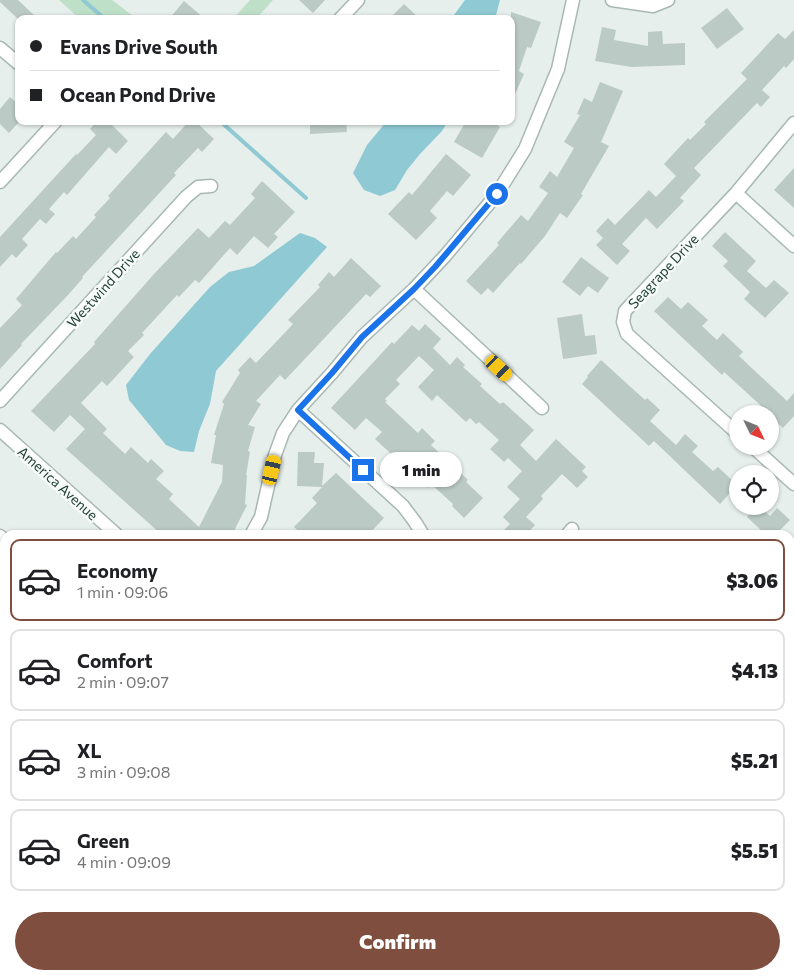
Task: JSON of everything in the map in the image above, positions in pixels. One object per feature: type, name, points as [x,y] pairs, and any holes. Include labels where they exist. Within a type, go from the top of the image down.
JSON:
[{"type":"street","points":[[344,15],[358,0]]},
{"type":"street","points":[[254,530],[261,517],[275,455],[283,433],[298,410],[362,337],[414,289],[497,194],[525,149],[558,69],[573,0]]},
{"type":"street","points":[[612,0],[653,6],[668,0]]},
{"type":"street","points":[[0,48],[15,61]]},
{"type":"street","name":"Seagrape Drive","points":[[729,426],[627,334],[624,322],[625,311],[736,193],[794,123]]},
{"type":"street","points":[[0,182],[52,125]]},
{"type":"street","name":"Westwind Drive","points":[[0,401],[186,197],[198,187],[211,186]]},
{"type":"street","points":[[736,193],[794,246]]},
{"type":"street","points":[[414,289],[542,408]]},
{"type":"street","points":[[298,410],[403,506],[419,530]]},
{"type":"street","name":"America Avenue","points":[[0,430],[111,530]]},
{"type":"street","points":[[762,455],[794,484]]},
{"type":"green space","points":[[59,0],[112,0],[132,15],[76,15]]},
{"type":"green space","points":[[250,0],[273,0],[260,15],[237,15]]},
{"type":"water","points":[[465,0],[500,0],[496,15],[454,15]]},
{"type":"water","points":[[384,125],[446,125],[407,170],[395,190],[380,196],[364,190],[353,173],[367,145]]},
{"type":"water","points":[[300,233],[315,238],[327,247],[216,371],[210,404],[199,431],[194,452],[180,451],[166,445],[129,400],[126,385],[150,354],[210,287],[229,272],[254,266]]},
{"type":"building","points":[[0,0],[18,0],[34,15],[15,16]]},
{"type":"building","points":[[299,0],[325,0],[313,13]]},
{"type":"building","points":[[184,1],[200,15],[172,15]]},
{"type":"building","points":[[404,4],[416,15],[393,15]]},
{"type":"building","points":[[727,8],[744,29],[717,49],[701,28]]},
{"type":"building","points":[[511,12],[541,22],[531,48],[527,47],[519,71],[524,74],[515,94],[515,15],[511,15]]},
{"type":"building","points":[[602,27],[616,30],[614,40],[648,46],[648,32],[662,31],[663,44],[685,43],[685,65],[631,67],[595,61]]},
{"type":"building","points":[[794,30],[794,59],[786,68],[784,66],[762,90],[770,97],[761,107],[757,103],[694,168],[701,175],[680,198],[684,201],[657,229],[646,218],[622,244],[630,251],[617,265],[596,245],[603,238],[596,231],[608,218],[615,225],[649,190],[656,197],[676,176],[664,164],[688,138],[690,140],[706,124],[704,122],[747,79],[741,73],[778,33],[785,39]]},
{"type":"building","points":[[600,82],[623,91],[601,142],[609,146],[581,194],[583,195],[567,218],[560,213],[545,236],[493,293],[488,288],[481,295],[466,281],[499,245],[497,243],[521,215],[528,221],[548,193],[539,187],[550,171],[557,177],[574,148],[564,142],[580,115],[577,114],[584,98],[592,102]]},
{"type":"building","points":[[10,97],[15,101],[16,125],[9,133],[0,124],[0,109]]},
{"type":"building","points":[[94,125],[112,125],[128,141],[116,154],[109,147],[67,195],[64,192],[49,209],[55,214],[46,224],[40,219],[22,239],[28,245],[16,258],[12,254],[0,267],[0,237],[76,154],[96,135],[90,129]]},
{"type":"building","points":[[185,125],[199,125],[214,139],[202,152],[198,148],[174,173],[176,175],[0,369],[0,328],[22,305],[16,299],[56,252],[73,236],[76,239],[96,217],[94,215],[110,198],[108,196],[166,132],[173,139]]},
{"type":"building","points":[[310,125],[346,125],[347,132],[310,134]]},
{"type":"building","points":[[464,125],[497,125],[500,127],[482,158],[454,142]]},
{"type":"building","points":[[446,154],[471,175],[453,196],[447,191],[430,211],[437,218],[416,240],[388,214],[409,192],[412,195]]},
{"type":"building","points":[[794,168],[794,208],[774,190]]},
{"type":"building","points":[[262,181],[295,212],[274,234],[278,237],[268,248],[254,236],[237,255],[230,248],[199,283],[195,280],[179,297],[177,295],[142,333],[144,335],[128,351],[134,357],[107,386],[102,381],[81,403],[107,429],[103,433],[125,454],[131,447],[148,463],[151,459],[164,471],[156,479],[173,494],[169,499],[199,527],[222,482],[223,465],[211,463],[216,435],[214,435],[224,404],[222,402],[240,373],[238,370],[250,357],[256,363],[293,324],[288,320],[320,287],[318,285],[329,272],[334,277],[351,258],[381,286],[370,297],[366,294],[285,380],[280,375],[256,401],[261,404],[248,425],[255,427],[248,451],[250,452],[246,475],[245,504],[247,505],[234,530],[156,530],[66,449],[85,429],[70,415],[54,432],[31,411],[95,344],[94,342],[154,274],[198,228],[209,238],[225,221],[230,225],[255,198],[251,194]]},
{"type":"building","points":[[725,232],[756,261],[747,271],[766,288],[774,280],[789,293],[765,318],[744,299],[750,292],[723,266],[728,261],[712,246]]},
{"type":"building","points":[[581,257],[609,278],[598,293],[588,286],[580,296],[562,282]]},
{"type":"building","points":[[668,297],[681,309],[688,302],[708,320],[702,326],[717,340],[723,333],[743,352],[739,356],[787,401],[794,393],[794,416],[783,428],[779,424],[779,405],[760,405],[724,372],[722,375],[654,311]]},
{"type":"building","points":[[582,314],[585,336],[595,335],[597,354],[563,359],[557,318]]},
{"type":"building","points":[[425,324],[441,339],[433,348],[450,365],[457,357],[465,365],[463,367],[482,384],[480,386],[500,404],[503,402],[534,430],[520,445],[536,461],[556,439],[586,467],[582,471],[588,477],[577,488],[562,474],[541,496],[543,499],[526,517],[535,525],[530,530],[504,530],[510,524],[503,517],[520,499],[507,487],[522,471],[508,458],[504,462],[490,449],[499,440],[479,422],[476,424],[470,418],[466,422],[437,395],[432,401],[418,387],[434,370],[419,356],[396,380],[400,384],[385,399],[387,401],[385,402],[418,433],[422,428],[435,441],[431,445],[468,480],[466,482],[483,498],[464,518],[452,506],[453,504],[431,484],[428,488],[375,439],[382,432],[366,418],[355,430],[331,408],[392,342],[394,344],[412,325],[419,331]]},
{"type":"building","points":[[601,360],[645,400],[647,398],[660,410],[650,421],[676,445],[685,434],[698,446],[692,452],[713,471],[718,467],[729,477],[729,494],[720,504],[654,441],[649,446],[582,384]]},
{"type":"building","points":[[298,452],[315,452],[314,463],[324,463],[322,486],[336,473],[384,518],[373,530],[297,530],[294,527],[317,503],[312,498],[322,487],[297,486]]},
{"type":"building","points":[[779,510],[790,520],[780,530],[761,530],[747,517],[749,515],[779,515]]},
{"type":"waterway","points":[[83,0],[100,15]]},
{"type":"waterway","points":[[224,125],[306,198]]},
{"type":"route","points":[[363,470],[298,410],[362,337],[435,267],[497,194]]}]
